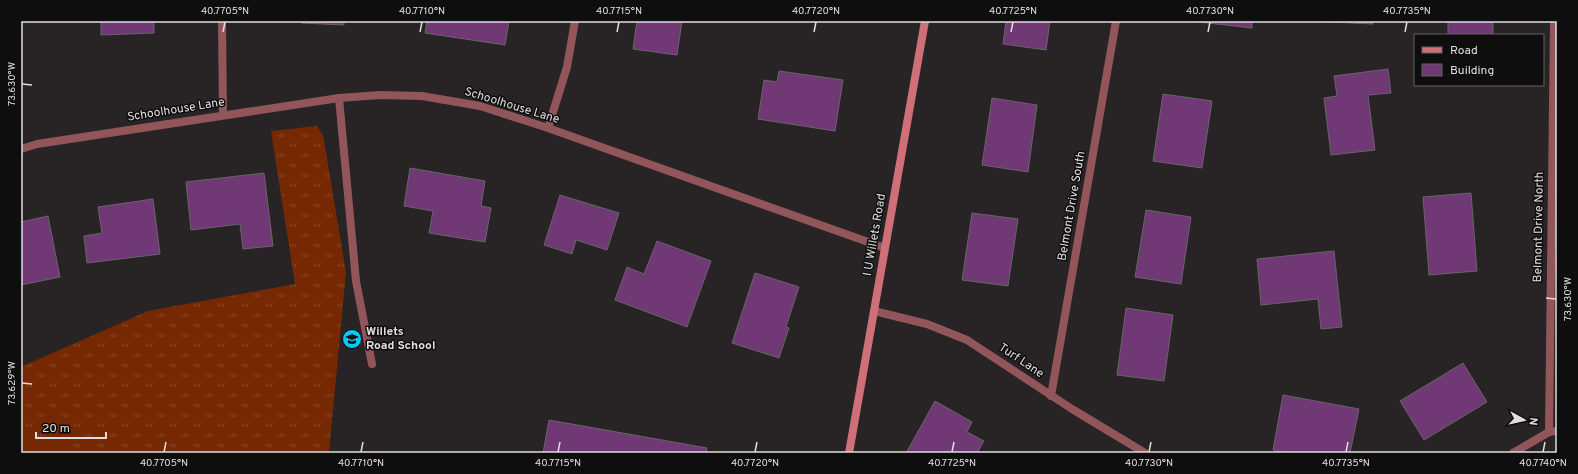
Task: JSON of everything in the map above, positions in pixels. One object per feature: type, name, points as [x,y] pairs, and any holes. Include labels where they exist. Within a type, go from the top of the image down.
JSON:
[{"type":"main road","name":"I U Willets Road","points":[[849,453],[925,21]]},
{"type":"street","points":[[222,21],[223,115]]},
{"type":"street","points":[[548,128],[567,67],[575,21]]},
{"type":"street","name":"Belmont Drive South","points":[[1051,396],[1116,21]]},
{"type":"street","name":"Belmont Drive North","points":[[1553,432],[1554,21]]},
{"type":"street","name":"Schoolhouse Lane","points":[[21,149],[37,144],[338,98],[380,95],[422,96],[480,106],[548,128],[885,248]]},
{"type":"street","points":[[338,98],[356,282],[372,364]]},
{"type":"street","name":"Turf Lane","points":[[874,310],[926,324],[967,340],[1051,396],[1145,453]]},
{"type":"street","points":[[1513,453],[1553,432]]},
{"type":"green space","points":[[317,126],[323,135],[346,272],[329,453],[21,453],[21,367],[148,311],[295,284],[271,131]]},
{"type":"green space","points":[[66,428],[75,453],[21,453],[21,441],[32,440]]},
{"type":"building","points":[[101,21],[154,21],[154,33],[101,35]]},
{"type":"building","points":[[301,21],[344,21],[344,25],[301,23]]},
{"type":"building","points":[[427,21],[509,21],[505,45],[425,33]]},
{"type":"building","points":[[637,21],[682,21],[677,55],[633,49]]},
{"type":"building","points":[[1006,21],[1050,21],[1046,50],[1003,44]]},
{"type":"building","points":[[1190,21],[1252,21],[1252,28]]},
{"type":"building","points":[[1309,21],[1373,21],[1373,24]]},
{"type":"building","points":[[1448,21],[1493,21],[1493,34],[1448,34]]},
{"type":"building","points":[[1388,69],[1391,93],[1368,95],[1375,150],[1331,155],[1324,98],[1337,96],[1334,76]]},
{"type":"building","points":[[779,71],[843,80],[835,131],[758,119],[764,80],[777,82]]},
{"type":"building","points":[[1163,94],[1212,101],[1202,168],[1153,161]]},
{"type":"building","points":[[992,98],[1037,105],[1028,172],[982,165]]},
{"type":"building","points":[[410,168],[485,181],[481,206],[491,208],[485,242],[429,233],[433,211],[404,206]]},
{"type":"building","points":[[264,173],[273,246],[243,249],[240,224],[191,230],[186,182]]},
{"type":"building","points":[[1471,193],[1477,271],[1429,275],[1423,197]]},
{"type":"building","points":[[560,195],[619,213],[607,250],[576,240],[572,254],[544,245]]},
{"type":"building","points":[[153,199],[160,254],[87,263],[84,236],[102,233],[98,207]]},
{"type":"building","points":[[1146,210],[1191,217],[1181,284],[1135,277]]},
{"type":"building","points":[[972,213],[1018,219],[1008,286],[962,280]]},
{"type":"building","points":[[48,216],[60,277],[21,285],[21,222]]},
{"type":"building","points":[[657,241],[711,261],[687,327],[615,300],[627,267],[644,274]]},
{"type":"building","points":[[1334,251],[1342,327],[1321,329],[1318,299],[1261,305],[1257,259]]},
{"type":"building","points":[[755,273],[799,287],[786,327],[789,328],[779,358],[732,343]]},
{"type":"building","points":[[1126,308],[1173,315],[1164,381],[1117,375]]},
{"type":"building","points":[[1463,363],[1487,402],[1424,440],[1400,401]]},
{"type":"building","points":[[1283,395],[1359,409],[1350,453],[1286,453],[1273,450]]},
{"type":"building","points":[[935,401],[972,422],[967,432],[984,441],[977,453],[906,453]]},
{"type":"building","points":[[549,420],[707,448],[706,453],[543,453]]},
{"type":"place","name":"Willets Road School","points":[[352,339]]}]
